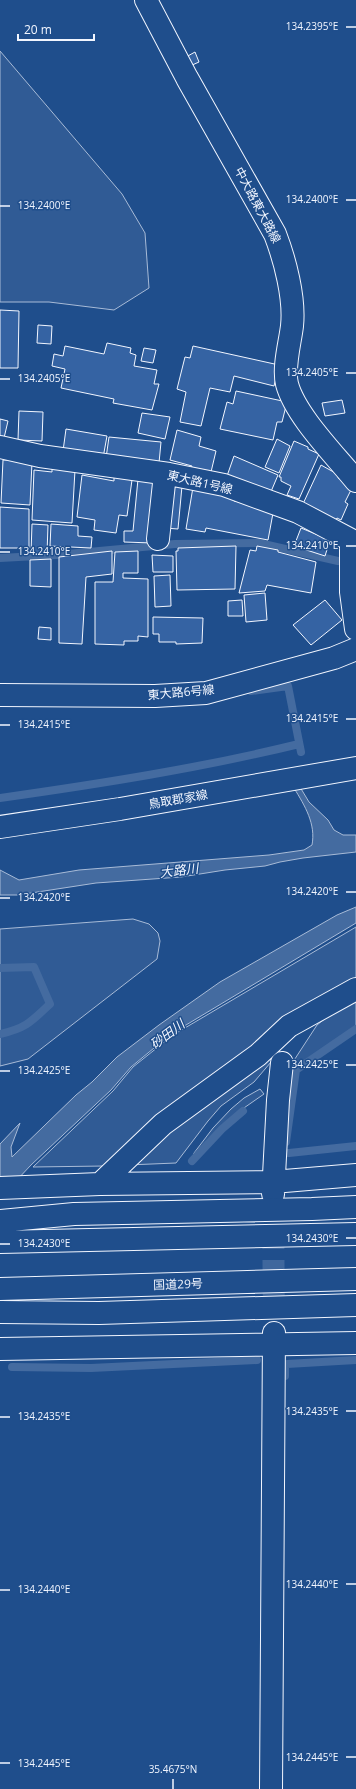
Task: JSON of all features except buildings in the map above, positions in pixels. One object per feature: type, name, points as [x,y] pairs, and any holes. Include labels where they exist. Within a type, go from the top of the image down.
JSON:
[{"type":"main road","name":"中大路東大路線","points":[[146,0],[187,78],[275,234],[281,249],[290,296],[292,325],[287,360],[286,383],[297,408],[356,481]]},
{"type":"main road","name":"東大路1号線","points":[[0,447],[40,456],[165,474],[224,485],[298,512],[354,549],[351,592],[356,629]]},
{"type":"main road","points":[[158,540],[165,474]]},
{"type":"main road","name":"東大路6号線","points":[[0,695],[155,696],[206,693],[327,660],[356,649]]},
{"type":"main road","name":"鳥取郡家線","points":[[0,827],[120,809],[356,768]]},
{"type":"main road","points":[[100,1184],[163,1124],[258,1055],[289,1026],[356,989]]},
{"type":"main road","points":[[273,1188],[278,1100],[282,1063]]},
{"type":"main road","points":[[0,1188],[100,1184],[273,1188],[356,1175]]},
{"type":"main road","points":[[0,1221],[74,1214],[312,1209],[356,1206]]},
{"type":"main road","points":[[0,1242],[356,1234]]},
{"type":"main road","name":"国道29号","points":[[1,1289],[356,1279]]},
{"type":"main road","points":[[0,1312],[99,1313],[356,1305]]},
{"type":"main road","points":[[271,1789],[274,1339]]},
{"type":"main road","points":[[0,1349],[274,1339],[356,1344]]},
{"type":"shaded area","points":[[0,51],[122,194],[145,233],[149,288],[114,310],[49,302],[0,302]]},
{"type":"shaded area","points":[[133,919],[149,924],[158,933],[160,941],[157,959],[28,1059],[0,1066],[0,929]]},
{"type":"shaded area","points":[[356,927],[356,979],[258,1048],[104,1166],[33,1167],[113,1091],[133,1067],[173,1035]]},
{"type":"shaded area","points":[[356,999],[356,1028],[288,1074],[289,1068],[317,1025],[340,1007]]},
{"type":"shaded area","points":[[299,1025],[254,1082],[221,1106],[176,1163],[127,1165]]},
{"type":"shaded area","points":[[260,1089],[264,1094],[241,1110],[192,1159],[194,1153],[213,1128],[231,1109],[244,1098]]},
{"type":"water","name":"大路川","points":[[300,787],[309,802],[328,820],[334,830],[343,835],[356,835],[356,852],[303,858],[265,866],[225,870],[181,877],[96,883],[18,895],[0,895],[0,870],[19,880],[79,870],[269,855],[304,850],[312,845],[313,837],[309,815],[294,788]]},
{"type":"water","name":"砂田川","points":[[356,907],[356,923],[171,1034],[131,1067],[111,1090],[31,1165],[0,1198],[0,1144],[20,1123],[11,1147],[12,1157],[117,1057],[159,1025],[220,982],[337,915]]},
{"type":"waterway","points":[[0,558],[56,555],[175,544],[259,543],[338,561]]},
{"type":"waterway","points":[[251,691],[288,686],[301,752]]},
{"type":"waterway","points":[[0,798],[150,775],[225,761],[299,744]]},
{"type":"waterway","points":[[0,968],[34,967],[50,1004],[28,1024],[0,1034]]},
{"type":"waterway","points":[[286,1142],[296,1070],[356,1029]]},
{"type":"waterway","points":[[192,1161],[222,1129],[243,1111]]},
{"type":"waterway","points":[[289,1153],[356,1146]]},
{"type":"waterway","points":[[12,1367],[91,1368],[257,1360]]},
{"type":"waterway","points":[[285,1376],[285,1367],[287,1364],[356,1360]]},
{"type":"tunnel","points":[[273,1194],[274,1333]]}]
